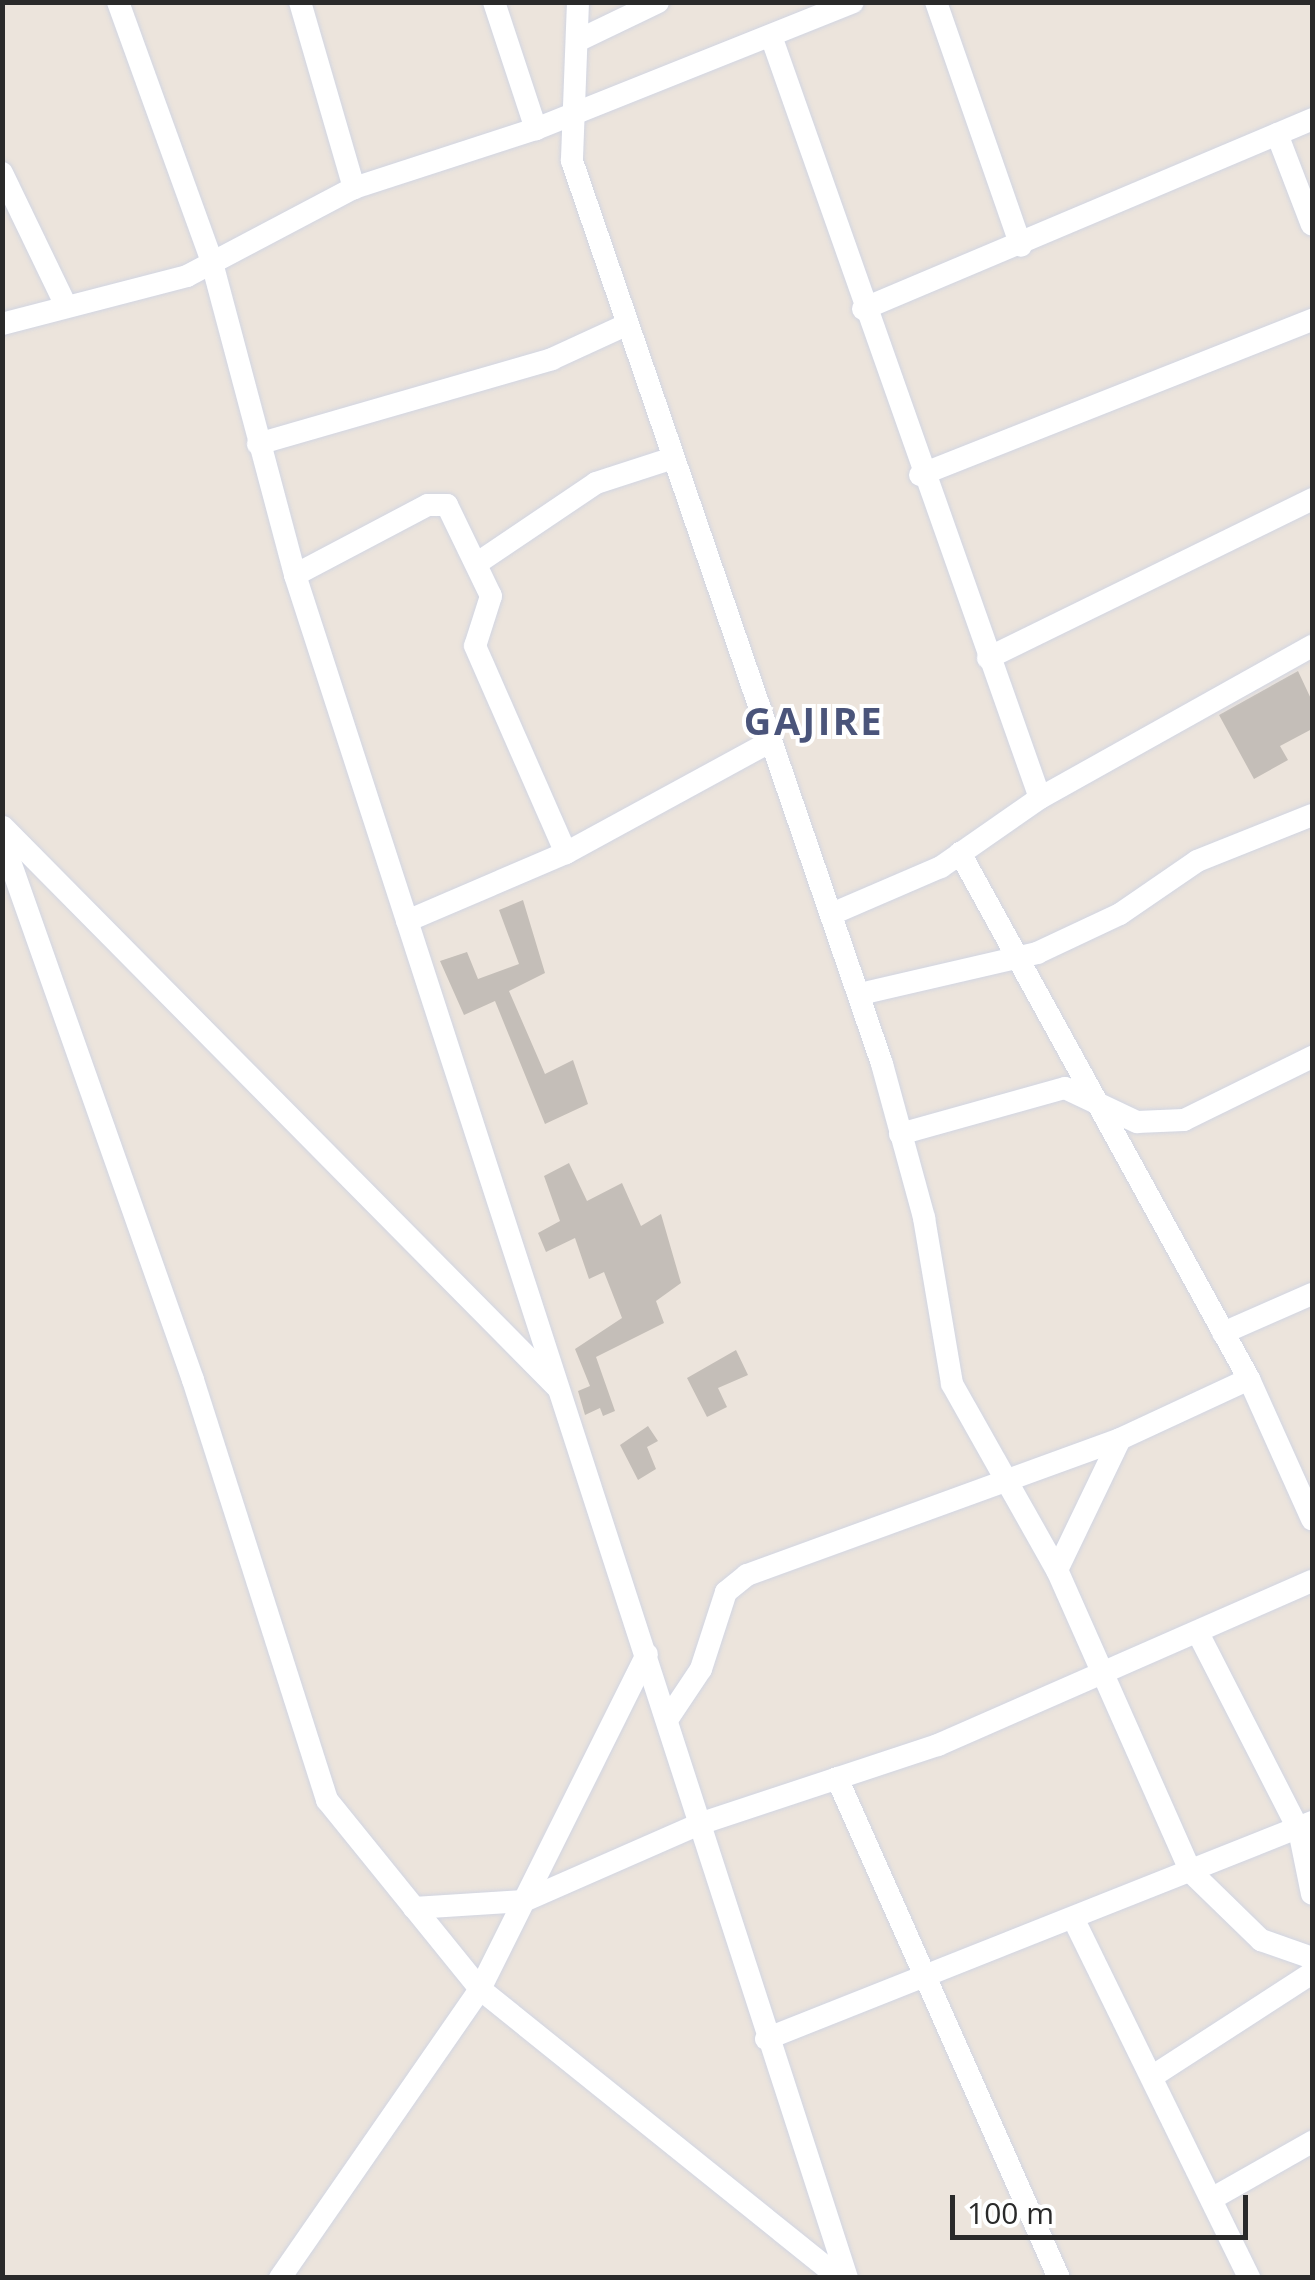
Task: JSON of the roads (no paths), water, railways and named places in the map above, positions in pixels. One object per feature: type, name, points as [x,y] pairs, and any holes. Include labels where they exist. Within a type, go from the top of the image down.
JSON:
[{"type":"street","points":[[118,2],[211,258],[295,575],[647,1654],[766,2040],[847,2278]]},
{"type":"street","points":[[300,2],[354,188]]},
{"type":"street","points":[[494,2],[536,129]]},
{"type":"street","points":[[578,2],[572,161],[768,744],[834,913],[860,994],[900,1134],[952,1384],[1057,1570],[1100,1675],[1191,1872],[1261,1940],[1312,1958]]},
{"type":"street","points":[[577,42],[658,2]]},
{"type":"street","points":[[2,324],[64,302],[187,276],[211,258],[354,188],[536,129],[852,2]]},
{"type":"street","points":[[936,2],[1020,246]]},
{"type":"street","points":[[771,36],[920,475],[1040,798]]},
{"type":"street","points":[[862,309],[1020,246],[1312,119]]},
{"type":"street","points":[[1277,134],[1312,225]]},
{"type":"street","points":[[2,173],[64,302]]},
{"type":"street","points":[[920,475],[1312,320]]},
{"type":"street","points":[[258,444],[552,358],[626,325]]},
{"type":"street","points":[[479,562],[596,483],[673,458]]},
{"type":"street","points":[[988,658],[1312,499]]},
{"type":"street","points":[[295,575],[428,505],[448,505],[479,562],[490,596],[475,646],[566,853]]},
{"type":"street","points":[[834,913],[960,853],[1040,798],[1312,646]]},
{"type":"street","points":[[407,921],[566,853],[768,744]]},
{"type":"street","points":[[860,994],[1016,960],[1120,914],[1198,861],[1312,815]]},
{"type":"street","points":[[2,827],[563,1394]]},
{"type":"street","points":[[2,839],[193,1380],[327,1800],[480,1990],[839,2278]]},
{"type":"street","points":[[960,853],[1095,1108],[1249,1379],[1312,1519]]},
{"type":"street","points":[[900,1134],[1065,1088],[1095,1108],[1136,1122],[1184,1120],[1312,1057]]},
{"type":"street","points":[[1223,1333],[1312,1294]]},
{"type":"street","points":[[667,1720],[701,1669],[726,1592],[747,1575],[1120,1439],[1249,1379]]},
{"type":"street","points":[[1057,1570],[1120,1439]]},
{"type":"street","points":[[414,1908],[524,1901],[699,1824],[838,1778],[1100,1675],[1312,1581]]},
{"type":"street","points":[[1198,1634],[1306,1826],[1312,1894]]},
{"type":"street","points":[[280,2278],[480,1990],[647,1654]]},
{"type":"street","points":[[838,1778],[931,1974],[1058,2278]]},
{"type":"street","points":[[766,2040],[1306,1826]]},
{"type":"street","points":[[1073,1918],[1215,2197],[1249,2278]]},
{"type":"street","points":[[1153,2076],[1312,1973]]},
{"type":"street","points":[[1215,2197],[1312,2142]]},
{"type":"district","name":"GAJIRE","points":[[814,721]]}]
